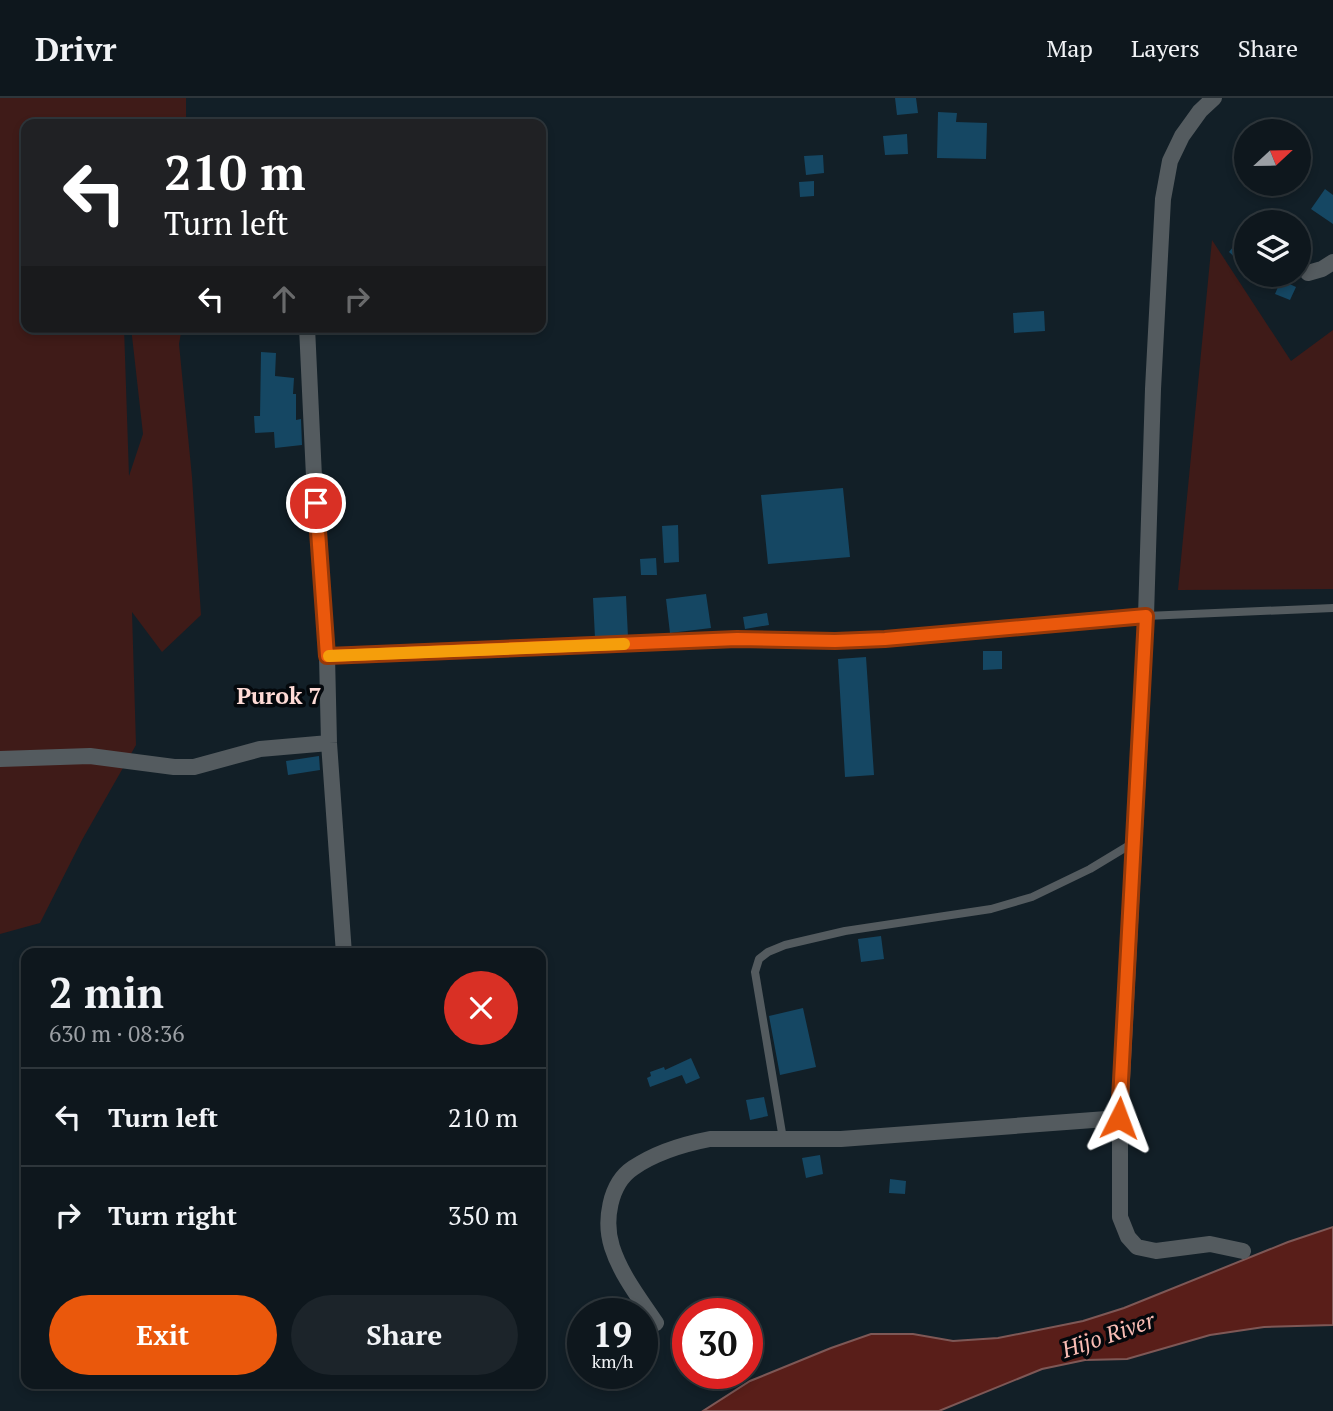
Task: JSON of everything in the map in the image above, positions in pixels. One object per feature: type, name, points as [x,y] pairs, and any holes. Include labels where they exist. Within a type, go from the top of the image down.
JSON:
[{"type":"street","points":[[1214,98],[1200,111],[1182,136],[1170,162],[1163,199],[1153,389],[1146,616],[1119,1118],[1120,1217],[1128,1237],[1137,1247],[1156,1251],[1210,1244],[1243,1251]]},
{"type":"street","points":[[1311,272],[1333,262]]},
{"type":"street","points":[[307,333],[327,656],[329,743],[344,948]]},
{"type":"street","points":[[0,759],[90,756],[174,767],[194,767],[260,749],[329,743]]},
{"type":"street","points":[[640,1298],[622,1271],[611,1246],[607,1214],[620,1183],[632,1168],[688,1143],[709,1139],[841,1139],[1119,1118]]},
{"type":"lane","points":[[327,656],[737,639],[885,639],[1146,616],[1333,608]]},
{"type":"lane","points":[[783,1139],[755,972],[759,959],[768,952],[809,939],[991,909],[1032,897],[1090,869],[1133,843]]},
{"type":"shaded area","points":[[0,98],[186,98],[186,119],[21,119],[21,333],[124,333],[129,476],[143,434],[132,333],[181,333],[179,344],[192,477],[201,615],[162,652],[132,612],[136,745],[82,840],[40,923],[0,934]]},
{"type":"shaded area","points":[[1212,240],[1234,274],[1234,287],[1243,287],[1291,361],[1333,330],[1333,589],[1178,590]]},
{"type":"water","name":"Hijo River","points":[[1333,1227],[1333,1325],[1264,1327],[1210,1335],[1127,1359],[1085,1360],[1042,1369],[939,1411],[703,1411],[737,1389],[763,1389],[763,1376],[871,1334],[913,1334],[953,1341],[998,1338],[1083,1321],[1124,1308],[1288,1242]]},
{"type":"building","points":[[895,98],[916,98],[918,113],[897,115]]},
{"type":"building","points":[[938,112],[957,113],[956,122],[987,123],[986,159],[937,158]]},
{"type":"building","points":[[907,134],[908,154],[885,155],[883,136]]},
{"type":"building","points":[[823,155],[824,173],[806,175],[804,156]]},
{"type":"building","points":[[814,181],[814,196],[800,197],[799,182]]},
{"type":"building","points":[[1325,189],[1333,195],[1333,224],[1311,209]]},
{"type":"building","points":[[1278,287],[1296,287],[1290,300],[1275,294]]},
{"type":"building","points":[[1044,311],[1045,331],[1014,333],[1013,313]]},
{"type":"building","points":[[261,352],[276,353],[275,376],[294,378],[296,420],[301,419],[302,445],[275,448],[274,432],[255,433],[254,416],[260,416]]},
{"type":"building","points":[[843,488],[850,557],[768,564],[761,495]]},
{"type":"building","points":[[678,525],[679,562],[664,563],[662,526]]},
{"type":"building","points":[[656,558],[657,575],[641,575],[640,559]]},
{"type":"building","points":[[706,594],[711,628],[670,633],[666,599]]},
{"type":"building","points":[[626,596],[628,637],[595,638],[593,598]]},
{"type":"building","points":[[767,613],[769,625],[745,629],[743,617]]},
{"type":"building","points":[[983,651],[1002,651],[1002,669],[983,670]]},
{"type":"building","points":[[866,657],[874,775],[845,777],[838,659]]},
{"type":"building","points":[[319,756],[320,770],[288,775],[286,761]]},
{"type":"building","points":[[881,936],[884,959],[861,962],[858,939]]},
{"type":"building","points":[[803,1008],[816,1067],[780,1075],[769,1016]]},
{"type":"building","points":[[691,1058],[700,1078],[686,1084],[682,1075],[650,1087],[647,1078],[651,1076],[650,1072],[664,1067],[665,1070]]},
{"type":"building","points":[[764,1097],[768,1116],[750,1120],[746,1100]]},
{"type":"building","points":[[820,1155],[823,1174],[806,1178],[802,1158]]},
{"type":"building","points":[[890,1179],[906,1181],[905,1194],[889,1193]]},
{"type":"slow traffic","points":[[329,656],[624,644]]},
{"type":"district","name":"Purok 7","points":[[279,696]]},
{"type":"route","points":[[316,503],[327,656],[737,639],[885,639],[1146,616],[1119,1118]]}]
